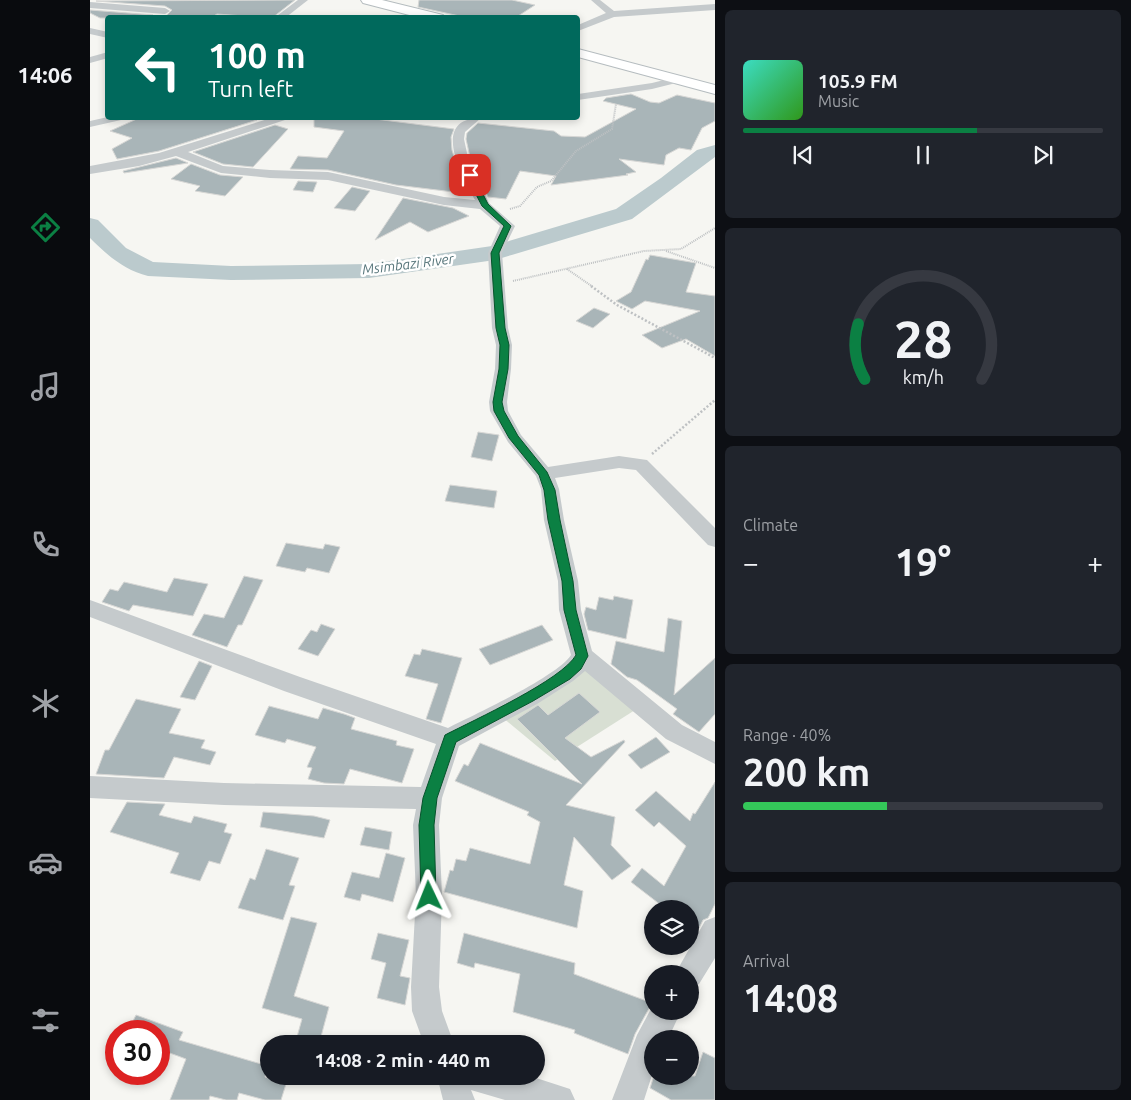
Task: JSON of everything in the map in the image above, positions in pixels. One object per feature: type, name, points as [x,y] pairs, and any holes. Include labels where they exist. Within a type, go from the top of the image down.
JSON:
[{"type":"street","points":[[282,15],[304,0]]},
{"type":"street","points":[[367,0],[390,2],[429,15]]},
{"type":"street","points":[[595,0],[612,14]]},
{"type":"street","points":[[90,5],[163,14],[172,2]]},
{"type":"street","points":[[580,27],[612,14],[715,7]]},
{"type":"street","points":[[90,31],[105,34]]},
{"type":"street","points":[[580,54],[715,90]]},
{"type":"street","points":[[90,60],[105,56]]},
{"type":"street","points":[[580,97],[676,80]]},
{"type":"street","points":[[90,124],[108,120]]},
{"type":"street","points":[[90,170],[117,167],[177,152],[274,120]]},
{"type":"street","points":[[467,120],[460,130],[458,146],[465,166],[487,207],[508,226],[495,253],[500,328],[504,345],[503,369],[498,402],[499,411],[514,438],[544,474],[550,490],[554,520],[568,581],[570,610],[582,656],[674,732],[715,754]]},
{"type":"street","points":[[177,152],[221,169],[270,174],[328,176],[444,202],[487,207]]},
{"type":"street","points":[[544,474],[619,462],[640,464],[715,540]]},
{"type":"street","points":[[90,608],[292,684],[450,739]]},
{"type":"street","points":[[436,1035],[427,1010],[425,987],[429,896],[426,825],[430,798],[450,739],[529,697],[565,675],[576,666],[582,656]]},
{"type":"street","points":[[90,787],[224,794],[430,798]]},
{"type":"street","points":[[694,965],[715,931]]},
{"type":"street","points":[[628,1100],[648,1046],[661,1020]]},
{"type":"street","points":[[455,1085],[459,1100]]},
{"type":"street","points":[[506,1085],[559,1100]]},
{"type":"path","points":[[487,207],[510,209],[520,206],[538,186],[551,180],[576,152],[612,129],[616,104],[613,96],[609,93]]},
{"type":"path","points":[[498,285],[644,251],[681,249],[690,246],[715,228]]},
{"type":"path","points":[[663,250],[715,268]]},
{"type":"path","points":[[567,269],[617,305],[715,358]]},
{"type":"path","points":[[640,464],[715,400]]},
{"type":"shaded area","points":[[582,667],[635,710],[555,761],[502,717]]},
{"type":"building","points":[[295,0],[276,15],[167,15],[172,10],[165,6],[96,1]]},
{"type":"building","points":[[419,0],[512,0],[535,5],[520,15],[455,15],[418,7]]},
{"type":"building","points":[[90,10],[153,15],[105,15],[105,18],[100,18],[90,13]]},
{"type":"building","points":[[631,94],[650,102],[659,103],[677,95],[715,103],[715,121],[702,128],[691,150],[679,148],[666,155],[664,165],[619,159],[636,172],[626,174],[628,175],[551,185],[556,176],[520,171],[506,199],[488,197],[470,157],[466,139],[467,133],[478,123],[554,131],[561,136],[585,137],[636,109],[603,101],[606,98]]},
{"type":"building","points":[[135,120],[257,120],[159,151],[117,159],[112,149],[132,138],[110,131]]},
{"type":"building","points":[[314,120],[383,120],[454,129],[451,137],[452,150],[456,164],[470,194],[396,185],[328,170],[290,169],[298,156],[327,158],[344,131],[314,127]]},
{"type":"building","points":[[275,125],[288,129],[253,167],[223,164],[193,152]]},
{"type":"building","points":[[176,158],[188,163],[124,173],[123,171]]},
{"type":"building","points":[[191,164],[220,175],[243,177],[225,196],[195,191],[200,186],[171,179]]},
{"type":"building","points":[[298,181],[317,182],[313,192],[293,190]]},
{"type":"building","points":[[352,187],[370,191],[355,211],[334,208]]},
{"type":"building","points":[[403,198],[453,208],[469,216],[428,232],[410,222],[375,240]]},
{"type":"building","points":[[650,255],[696,263],[686,292],[715,296],[715,356],[686,339],[662,348],[642,335],[700,311],[645,301],[632,309],[616,301],[631,292],[646,259],[648,260]]},
{"type":"building","points":[[594,308],[610,314],[593,328],[576,321]]},
{"type":"building","points":[[478,432],[499,435],[492,461],[471,457]]},
{"type":"building","points":[[450,485],[497,491],[494,508],[445,501]]},
{"type":"building","points":[[286,543],[323,549],[325,544],[340,547],[329,573],[307,568],[305,572],[276,566]]},
{"type":"building","points":[[244,576],[263,580],[242,625],[238,625],[227,647],[192,635],[204,614],[224,618]]},
{"type":"building","points":[[174,578],[208,584],[193,616],[133,605],[129,611],[102,602],[110,589],[118,591],[124,582],[167,592]]},
{"type":"building","points":[[614,596],[633,600],[626,639],[588,630],[584,614],[586,607],[596,610],[599,597],[613,600]]},
{"type":"building","points":[[668,618],[682,621],[674,695],[715,658],[715,714],[699,732],[673,714],[677,709],[637,680],[627,677],[611,664],[616,641],[664,652]]},
{"type":"building","points":[[321,624],[335,629],[318,656],[298,649],[311,630],[317,632]]},
{"type":"building","points":[[542,625],[553,640],[490,665],[479,649]]},
{"type":"building","points":[[422,649],[462,658],[441,723],[426,719],[438,684],[405,676],[414,654],[420,655]]},
{"type":"building","points":[[199,661],[212,666],[195,700],[180,697]]},
{"type":"building","points":[[579,693],[600,712],[565,738],[591,757],[624,740],[625,742],[566,805],[615,817],[611,845],[631,866],[612,880],[574,837],[564,885],[583,891],[577,928],[444,892],[450,870],[453,871],[456,859],[466,861],[470,848],[530,864],[540,822],[527,815],[529,812],[455,781],[464,764],[468,766],[480,743],[582,784],[517,719],[538,705],[548,715]]},
{"type":"building","points":[[136,699],[181,709],[169,733],[205,740],[201,748],[216,752],[210,765],[174,757],[164,778],[96,774],[105,750],[109,750]]},
{"type":"building","points":[[269,706],[318,719],[323,708],[344,714],[355,718],[351,729],[397,741],[396,745],[414,749],[402,783],[350,769],[344,784],[324,783],[308,779],[312,768],[307,767],[316,747],[287,739],[285,743],[255,735]]},
{"type":"building","points":[[656,737],[670,752],[641,769],[628,755]]},
{"type":"building","points":[[715,782],[715,904],[708,918],[703,920],[699,928],[699,900],[654,900],[631,882],[642,868],[664,886],[686,846],[659,822],[654,827],[635,810],[656,791],[690,821],[693,813],[695,814]]},
{"type":"building","points":[[127,802],[165,804],[159,815],[191,823],[194,816],[227,824],[224,832],[232,834],[220,864],[209,861],[200,881],[170,873],[179,853],[110,832]]},
{"type":"building","points":[[263,812],[314,816],[330,820],[324,838],[260,827]]},
{"type":"building","points":[[365,827],[392,832],[389,850],[360,845]]},
{"type":"building","points":[[266,849],[299,858],[289,885],[295,886],[283,920],[238,908],[250,878],[255,880]]},
{"type":"building","points":[[386,853],[405,858],[393,902],[362,894],[360,901],[344,897],[352,872],[379,878]]},
{"type":"building","points":[[291,917],[317,923],[294,996],[329,1007],[321,1035],[298,1035],[302,1019],[262,1008]]},
{"type":"building","points":[[378,933],[409,940],[400,976],[410,978],[405,1005],[377,998],[386,963],[371,959]]},
{"type":"building","points":[[464,933],[575,963],[574,974],[644,1000],[644,1018],[635,1034],[628,1054],[574,1033],[575,1030],[513,1012],[520,974],[475,963],[474,968],[457,963]]},
{"type":"building","points":[[136,1015],[150,1020],[134,1020]]},
{"type":"building","points":[[170,1027],[183,1032],[179,1040],[260,1064],[260,1085],[286,1085],[281,1100],[265,1100],[239,1093],[237,1100],[226,1100],[210,1096],[209,1100],[170,1100],[186,1059],[170,1053]]},
{"type":"building","points":[[703,1052],[715,1058],[715,1100],[671,1100],[650,1088],[651,1085],[699,1085],[699,1064]]},
{"type":"waterway","name":"Msimbazi River","points":[[90,225],[118,253],[148,269],[231,273],[369,271],[495,253],[624,214],[669,183],[704,154],[715,151]]},
{"type":"route","points":[[429,896],[426,825],[430,798],[450,739],[529,697],[565,675],[576,666],[582,656],[570,610],[568,581],[554,520],[550,490],[544,474],[514,438],[499,411],[498,402],[503,369],[504,345],[500,328],[495,253],[508,226],[484,205],[470,175]]}]
